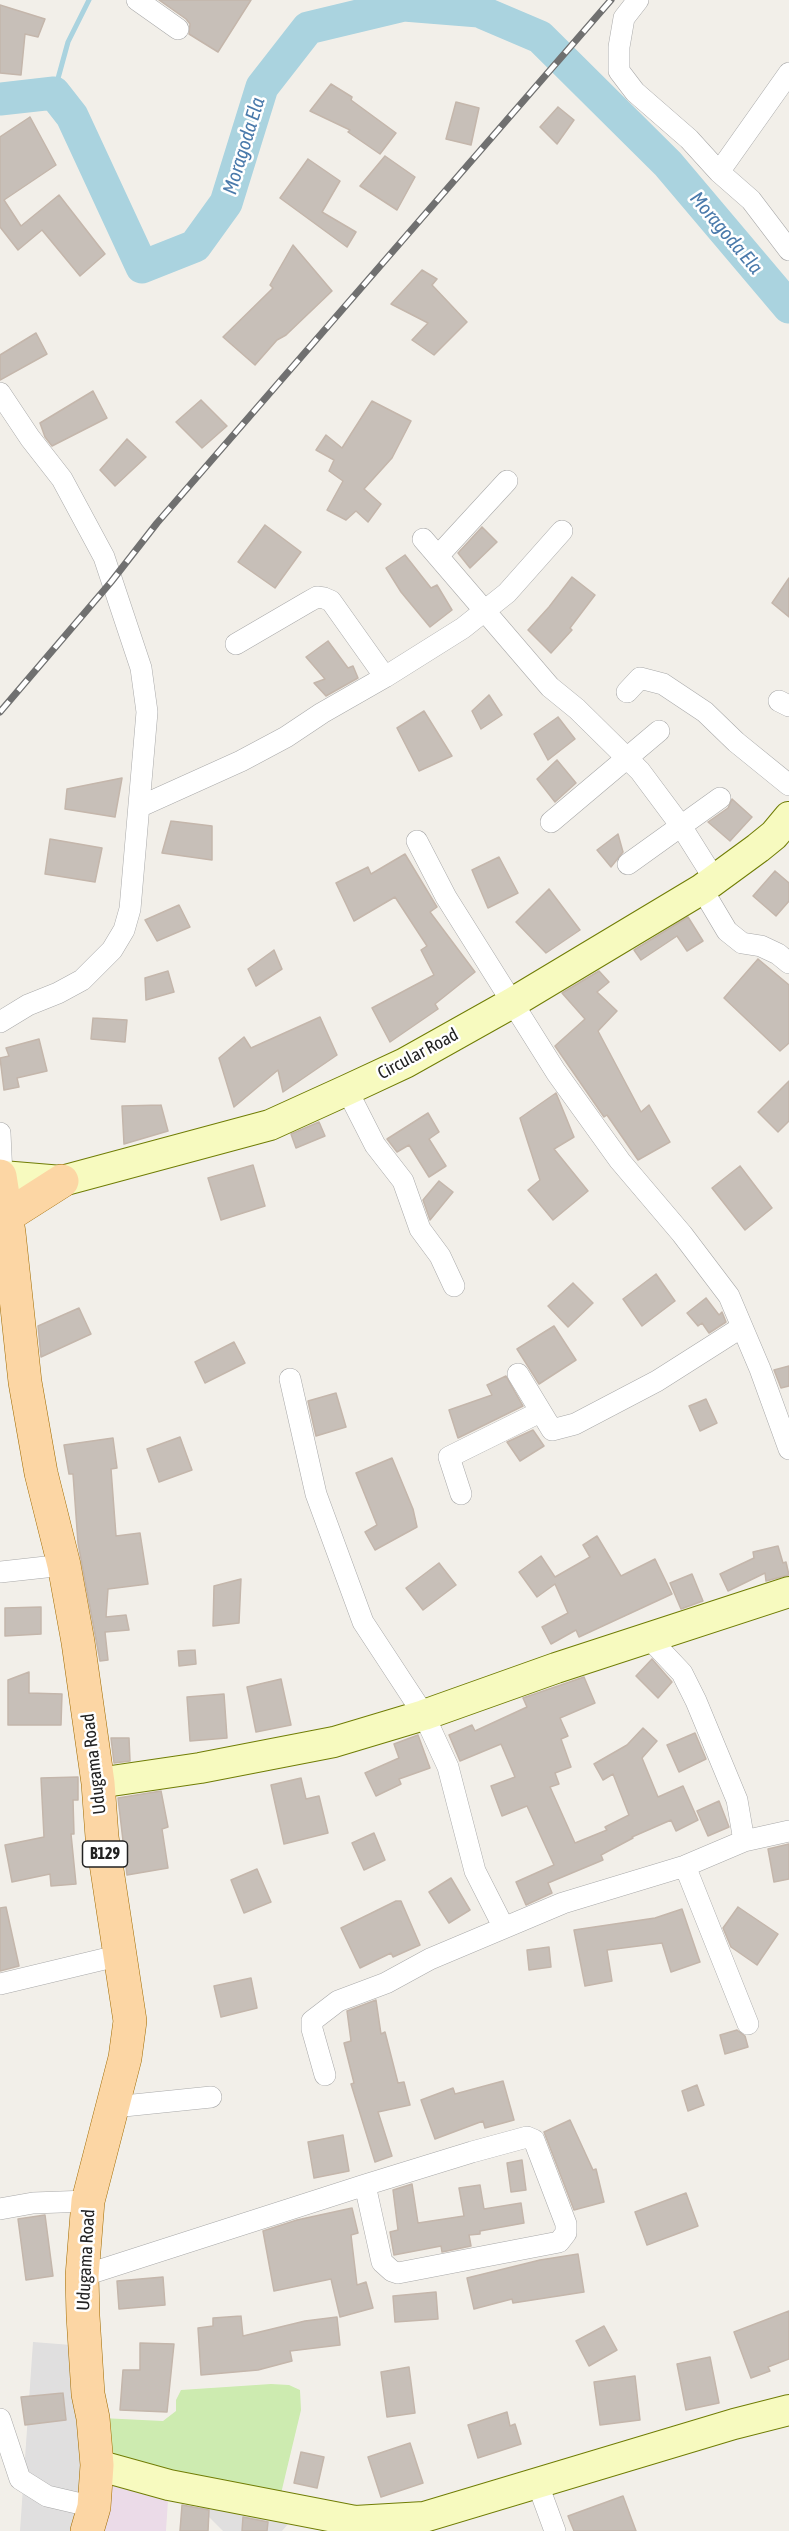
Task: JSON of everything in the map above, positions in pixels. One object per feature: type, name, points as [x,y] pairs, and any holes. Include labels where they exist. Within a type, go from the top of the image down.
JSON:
[{"type":"main road","points":[[2,1194],[62,1181]]},
{"type":"main road","name":"Udugama Road","points":[[2,1194],[25,1382],[41,1473],[64,1565],[78,1642],[98,1783],[102,1837],[130,2021],[129,2041],[114,2107],[88,2201],[82,2276],[84,2346],[97,2465],[90,2519]]},
{"type":"street","points":[[137,0],[178,29]]},
{"type":"street","points":[[638,0],[624,18],[619,47],[619,71],[635,92],[689,139],[719,172],[751,200],[789,250]]},
{"type":"street","points":[[719,172],[789,73]]},
{"type":"street","points":[[0,393],[30,438],[62,479],[104,557],[141,669],[147,712],[130,909],[124,930],[112,950],[82,980],[28,1005],[0,1022]]},
{"type":"street","points":[[441,553],[507,481]]},
{"type":"street","points":[[139,807],[250,756],[385,677],[486,611],[507,593],[562,531]]},
{"type":"street","points":[[423,539],[441,553],[550,687],[577,709],[652,785],[681,826],[727,931],[742,943],[761,946],[778,954],[789,963]]},
{"type":"street","points":[[236,644],[317,597],[324,598],[331,601],[385,677]]},
{"type":"street","points":[[627,692],[639,678],[663,684],[705,712],[736,742],[789,785]]},
{"type":"street","points":[[551,822],[659,730]]},
{"type":"street","points":[[628,864],[720,798]]},
{"type":"street","name":"Circular Road","points":[[62,1181],[270,1125],[405,1063],[512,1003],[708,884],[774,835],[789,817]]},
{"type":"street","points":[[417,841],[446,897],[556,1072],[620,1161],[682,1234],[729,1296],[760,1369],[789,1449]]},
{"type":"street","points":[[347,1090],[375,1145],[403,1181],[420,1229],[440,1256],[454,1286]]},
{"type":"street","points":[[0,1133],[2,1194]]},
{"type":"street","points":[[518,1374],[552,1430],[575,1424],[657,1381],[742,1327]]},
{"type":"street","points":[[290,1378],[316,1494],[363,1622],[424,1715],[448,1767],[476,1871],[503,1926]]},
{"type":"street","points":[[461,1494],[449,1458],[540,1412]]},
{"type":"street","points":[[0,1572],[64,1565]]},
{"type":"street","points":[[98,1783],[201,1768],[334,1742],[424,1715],[492,1689],[789,1592]]},
{"type":"street","points":[[649,1638],[682,1673],[696,1701],[737,1800],[744,1841]]},
{"type":"street","points":[[325,2075],[312,2030],[312,2021],[338,2001],[386,1983],[430,1959],[503,1926],[563,1903],[685,1866],[744,1841],[789,1831]]},
{"type":"street","points":[[685,1866],[748,2024]]},
{"type":"street","points":[[0,1984],[121,1955]]},
{"type":"street","points":[[114,2107],[211,2097]]},
{"type":"street","points":[[82,2276],[365,2185],[530,2137],[534,2140],[566,2224],[566,2233],[559,2242],[398,2273],[382,2262],[365,2185]]},
{"type":"street","points":[[0,2209],[33,2203],[88,2201]]},
{"type":"street","points":[[97,2465],[169,2485],[355,2522],[417,2523],[424,2517],[537,2482],[789,2410]]},
{"type":"street","points":[[0,2419],[20,2479],[90,2519]]},
{"type":"street","points":[[537,2482],[555,2531]]},
{"type":"shaded area","points":[[33,2342],[84,2346],[87,2531],[20,2531]]},
{"type":"shaded area","points":[[97,2465],[169,2485],[166,2531],[87,2531]]},
{"type":"shaded area","points":[[189,2497],[295,2516],[282,2531],[223,2531]]},
{"type":"green space","points":[[271,2384],[289,2385],[300,2390],[301,2410],[278,2506],[97,2465],[101,2418],[163,2421],[176,2411],[176,2400],[181,2390]]},
{"type":"building","points":[[159,0],[251,0],[218,52],[189,34],[190,24],[186,19]]},
{"type":"building","points":[[0,5],[45,19],[38,37],[25,34],[21,75],[0,73]]},
{"type":"building","points":[[331,84],[352,97],[351,100],[396,133],[380,154],[348,132],[350,130],[310,111]]},
{"type":"building","points":[[456,102],[479,108],[471,145],[446,139]]},
{"type":"building","points":[[558,107],[574,120],[557,144],[540,127]]},
{"type":"building","points":[[30,117],[56,165],[4,200],[21,226],[59,195],[105,254],[80,276],[42,230],[18,250],[0,227],[0,137]]},
{"type":"building","points":[[385,156],[415,177],[397,210],[360,186]]},
{"type":"building","points":[[308,159],[340,181],[322,212],[356,232],[347,247],[280,198]]},
{"type":"building","points":[[293,245],[332,291],[286,335],[277,340],[255,365],[223,337],[273,288],[270,285]]},
{"type":"building","points":[[422,270],[437,279],[432,285],[467,322],[434,355],[412,340],[428,323],[391,304]]},
{"type":"building","points":[[36,333],[47,354],[0,380],[0,355]]},
{"type":"building","points":[[93,391],[107,418],[52,446],[45,437],[40,423]]},
{"type":"building","points":[[201,400],[227,426],[202,448],[176,422]]},
{"type":"building","points":[[372,401],[411,421],[392,458],[364,489],[381,504],[368,522],[356,511],[346,520],[327,510],[343,481],[329,471],[334,460],[316,450],[326,435],[342,448]]},
{"type":"building","points":[[127,439],[146,457],[115,486],[100,470]]},
{"type":"building","points":[[265,525],[301,552],[275,588],[238,562]]},
{"type":"building","points":[[482,527],[497,542],[470,568],[458,553]]},
{"type":"building","points":[[405,555],[431,588],[437,585],[452,610],[430,627],[401,592],[386,568]]},
{"type":"building","points":[[572,577],[595,595],[570,628],[572,630],[551,653],[528,630]]},
{"type":"building","points":[[789,578],[789,617],[772,603]]},
{"type":"building","points":[[328,641],[348,668],[353,666],[358,678],[326,696],[314,683],[325,679],[306,657]]},
{"type":"building","points":[[489,695],[502,715],[481,729],[472,711]]},
{"type":"building","points":[[424,711],[452,756],[419,771],[397,728]]},
{"type":"building","points":[[558,717],[575,739],[548,760],[534,734]]},
{"type":"building","points":[[557,760],[576,783],[555,802],[537,779]]},
{"type":"building","points":[[122,778],[115,817],[65,809],[67,789]]},
{"type":"building","points":[[732,799],[752,817],[730,841],[708,822],[728,808]]},
{"type":"building","points":[[171,821],[212,826],[212,860],[162,853]]},
{"type":"building","points":[[618,834],[623,852],[611,867],[597,850]]},
{"type":"building","points":[[50,839],[102,848],[95,882],[45,874]]},
{"type":"building","points":[[405,854],[437,907],[430,912],[475,972],[435,1004],[438,1009],[390,1042],[372,1008],[434,975],[421,950],[427,946],[395,897],[354,921],[336,883],[368,867],[371,874]]},
{"type":"building","points":[[499,857],[518,893],[488,908],[472,870]]},
{"type":"building","points":[[775,871],[789,883],[789,901],[776,916],[753,896]]},
{"type":"building","points":[[549,889],[580,930],[546,953],[516,922]]},
{"type":"building","points":[[179,905],[190,927],[157,941],[145,920]]},
{"type":"building","points":[[688,917],[703,941],[687,951],[677,936],[641,960],[634,950]]},
{"type":"building","points":[[274,950],[282,969],[256,986],[248,969]]},
{"type":"building","points":[[758,959],[789,985],[789,1043],[780,1051],[724,998]]},
{"type":"building","points":[[168,971],[174,992],[146,1000],[145,978]]},
{"type":"building","points":[[599,971],[609,982],[597,992],[617,1011],[598,1031],[641,1112],[649,1105],[670,1142],[638,1160],[607,1115],[604,1117],[555,1046],[585,1019],[562,993]]},
{"type":"building","points":[[320,1017],[337,1055],[283,1092],[278,1070],[234,1107],[219,1058],[244,1037],[251,1048]]},
{"type":"building","points":[[93,1018],[127,1020],[125,1042],[91,1039]]},
{"type":"building","points":[[39,1039],[47,1071],[17,1078],[19,1087],[4,1090],[0,1058],[9,1056],[6,1048]]},
{"type":"building","points":[[789,1081],[789,1121],[778,1132],[758,1112]]},
{"type":"building","points":[[556,1093],[574,1137],[554,1149],[588,1191],[553,1220],[528,1190],[540,1180],[520,1118]]},
{"type":"building","points":[[161,1105],[168,1131],[124,1144],[122,1106]]},
{"type":"building","points":[[428,1113],[439,1132],[429,1139],[446,1166],[429,1177],[409,1145],[397,1152],[387,1139]]},
{"type":"building","points":[[319,1122],[325,1136],[296,1148],[291,1134]]},
{"type":"building","points":[[253,1165],[265,1206],[221,1220],[208,1178]]},
{"type":"building","points":[[740,1166],[772,1208],[745,1230],[712,1188]]},
{"type":"building","points":[[439,1181],[453,1192],[430,1220],[423,1200]]},
{"type":"building","points":[[656,1274],[675,1301],[642,1326],[623,1299]]},
{"type":"building","points":[[573,1283],[593,1303],[568,1327],[548,1306]]},
{"type":"building","points":[[706,1298],[719,1315],[722,1312],[726,1322],[709,1333],[702,1323],[698,1326],[687,1313]]},
{"type":"building","points":[[79,1308],[91,1334],[41,1357],[38,1326]]},
{"type":"building","points":[[554,1326],[576,1360],[539,1384],[517,1349]]},
{"type":"building","points":[[234,1342],[245,1363],[205,1383],[195,1362]]},
{"type":"building","points":[[789,1366],[789,1386],[781,1388],[774,1370]]},
{"type":"building","points":[[506,1376],[523,1406],[458,1438],[449,1410],[492,1395],[487,1385]]},
{"type":"building","points":[[336,1393],[346,1427],[316,1436],[308,1401]]},
{"type":"building","points":[[706,1399],[717,1423],[700,1431],[689,1406]]},
{"type":"building","points":[[533,1430],[544,1446],[520,1461],[507,1442]]},
{"type":"building","points":[[180,1437],[192,1470],[159,1482],[147,1449]]},
{"type":"building","points":[[113,1438],[117,1468],[111,1469],[116,1536],[140,1533],[148,1584],[108,1589],[106,1617],[126,1615],[129,1630],[105,1632],[108,1660],[100,1661],[78,1543],[73,1474],[69,1474],[64,1445]]},
{"type":"building","points":[[392,1458],[413,1509],[417,1527],[375,1550],[365,1532],[377,1525],[356,1473]]},
{"type":"building","points":[[597,1536],[621,1576],[655,1559],[672,1594],[579,1637],[576,1630],[551,1644],[542,1627],[568,1613],[555,1584],[537,1597],[519,1572],[541,1556],[555,1577],[590,1557],[583,1545]]},
{"type":"building","points":[[778,1546],[783,1563],[786,1562],[789,1575],[766,1581],[765,1573],[728,1591],[720,1574],[754,1558],[753,1552]]},
{"type":"building","points":[[439,1563],[456,1585],[423,1610],[406,1588]]},
{"type":"building","points":[[692,1574],[703,1601],[681,1609],[670,1583]]},
{"type":"building","points":[[241,1579],[239,1623],[213,1626],[214,1586]]},
{"type":"building","points":[[41,1607],[41,1634],[5,1636],[5,1608]]},
{"type":"building","points":[[195,1650],[196,1664],[179,1666],[178,1651]]},
{"type":"building","points":[[652,1659],[672,1682],[658,1698],[636,1676]]},
{"type":"building","points":[[29,1672],[29,1693],[62,1694],[61,1725],[8,1725],[8,1680]]},
{"type":"building","points":[[584,1677],[595,1703],[560,1718],[568,1736],[561,1739],[571,1767],[555,1773],[559,1784],[550,1787],[575,1843],[607,1830],[605,1827],[629,1815],[613,1774],[603,1780],[594,1764],[627,1745],[643,1728],[657,1741],[642,1758],[658,1797],[683,1786],[698,1820],[676,1831],[671,1820],[632,1837],[601,1855],[603,1860],[548,1883],[552,1893],[526,1905],[516,1882],[554,1865],[527,1806],[502,1816],[491,1786],[515,1777],[501,1744],[460,1761],[449,1735],[472,1725],[475,1731],[527,1707],[523,1698]]},
{"type":"building","points":[[281,1679],[291,1725],[256,1732],[247,1687]]},
{"type":"building","points":[[224,1694],[227,1738],[190,1741],[187,1697]]},
{"type":"building","points":[[695,1733],[706,1759],[679,1772],[667,1745]]},
{"type":"building","points":[[418,1735],[430,1768],[399,1779],[401,1784],[376,1796],[365,1773],[399,1758],[394,1744]]},
{"type":"building","points":[[111,1738],[129,1738],[130,1761],[114,1763]]},
{"type":"building","points":[[78,1777],[78,1800],[73,1800],[74,1834],[71,1834],[76,1884],[51,1886],[50,1874],[12,1882],[5,1845],[44,1837],[41,1778]]},
{"type":"building","points":[[301,1778],[306,1799],[319,1796],[328,1833],[284,1844],[271,1785]]},
{"type":"building","points":[[161,1791],[168,1827],[162,1829],[168,1868],[127,1875],[118,1798]]},
{"type":"building","points":[[719,1801],[729,1827],[708,1836],[697,1811]]},
{"type":"building","points":[[374,1833],[385,1860],[364,1870],[352,1843]]},
{"type":"building","points":[[789,1844],[789,1879],[774,1882],[768,1849]]},
{"type":"building","points":[[257,1869],[271,1902],[244,1913],[231,1880]]},
{"type":"building","points":[[451,1878],[470,1910],[449,1923],[429,1892]]},
{"type":"building","points":[[396,1901],[401,1901],[420,1945],[393,1957],[391,1953],[360,1968],[341,1928]]},
{"type":"building","points":[[6,1907],[19,1966],[0,1971],[0,1908]]},
{"type":"building","points":[[738,1907],[778,1934],[757,1965],[731,1947],[723,1928]]},
{"type":"building","points":[[682,1909],[700,1962],[671,1972],[662,1943],[607,1950],[612,1981],[585,1986],[574,1930],[655,1918]]},
{"type":"building","points":[[549,1947],[551,1967],[529,1970],[527,1950]]},
{"type":"building","points":[[251,1978],[257,2008],[221,2017],[214,1986]]},
{"type":"building","points":[[376,2000],[381,2034],[385,2032],[398,2083],[404,2082],[410,2105],[378,2112],[392,2156],[375,2162],[351,2084],[354,2083],[344,2043],[351,2041],[347,2011]]},
{"type":"building","points":[[737,2030],[745,2036],[748,2047],[725,2054],[720,2035]]},
{"type":"building","points":[[503,2081],[514,2120],[485,2128],[483,2121],[435,2139],[421,2100],[453,2088],[455,2094]]},
{"type":"building","points":[[697,2085],[704,2105],[688,2111],[682,2091]]},
{"type":"building","points":[[570,2120],[593,2170],[596,2169],[604,2202],[574,2210],[544,2132]]},
{"type":"building","points":[[343,2135],[349,2171],[314,2178],[308,2142]]},
{"type":"building","points":[[522,2160],[526,2190],[511,2192],[507,2163]]},
{"type":"building","points":[[412,2184],[418,2223],[464,2216],[459,2188],[480,2185],[484,2209],[521,2203],[524,2223],[469,2235],[471,2246],[442,2252],[441,2246],[394,2255],[390,2232],[398,2230],[393,2190]]},
{"type":"building","points":[[686,2193],[698,2226],[647,2245],[635,2212]]},
{"type":"building","points":[[352,2208],[358,2233],[351,2235],[357,2285],[366,2282],[373,2308],[340,2317],[331,2279],[274,2291],[263,2231],[297,2220]]},
{"type":"building","points":[[45,2215],[53,2276],[26,2280],[18,2219]]},
{"type":"building","points":[[578,2254],[584,2292],[513,2303],[512,2299],[474,2309],[467,2278],[540,2260]]},
{"type":"building","points":[[163,2277],[165,2305],[119,2309],[117,2281]]},
{"type":"building","points":[[436,2292],[438,2319],[395,2322],[393,2296]]},
{"type":"building","points":[[789,2311],[789,2359],[768,2367],[770,2371],[751,2378],[734,2332]]},
{"type":"building","points":[[241,2316],[243,2336],[305,2321],[337,2317],[340,2345],[290,2351],[292,2361],[258,2370],[201,2375],[198,2328],[213,2326],[213,2318]]},
{"type":"building","points":[[604,2326],[617,2350],[589,2366],[576,2341]]},
{"type":"building","points":[[140,2343],[174,2344],[167,2412],[120,2410],[123,2370],[140,2370]]},
{"type":"building","points":[[710,2357],[719,2403],[686,2410],[677,2364]]},
{"type":"building","points":[[409,2367],[415,2413],[387,2417],[381,2372]]},
{"type":"building","points":[[635,2376],[640,2420],[600,2425],[594,2382]]},
{"type":"building","points":[[63,2393],[66,2420],[25,2425],[21,2397]]},
{"type":"building","points":[[507,2412],[510,2426],[515,2424],[521,2444],[478,2458],[468,2425]]},
{"type":"building","points":[[410,2443],[423,2483],[381,2497],[368,2457]]},
{"type":"building","points":[[301,2452],[324,2457],[317,2488],[294,2483]]},
{"type":"building","points":[[623,2496],[636,2531],[574,2531],[568,2516]]},
{"type":"building","points":[[182,2505],[209,2510],[208,2531],[180,2531]]},
{"type":"building","points":[[243,2517],[268,2522],[267,2531],[242,2531]]},
{"type":"waterway","points":[[54,93],[68,42],[89,0]]},
{"type":"waterway","name":"Moragoda Ela","points":[[0,99],[54,93],[72,116],[142,267],[195,246],[226,203],[262,87],[308,28],[404,5],[479,11],[540,37],[668,164],[789,307]]},
{"type":"railway","points":[[0,712],[111,582],[157,523],[611,0]]}]
